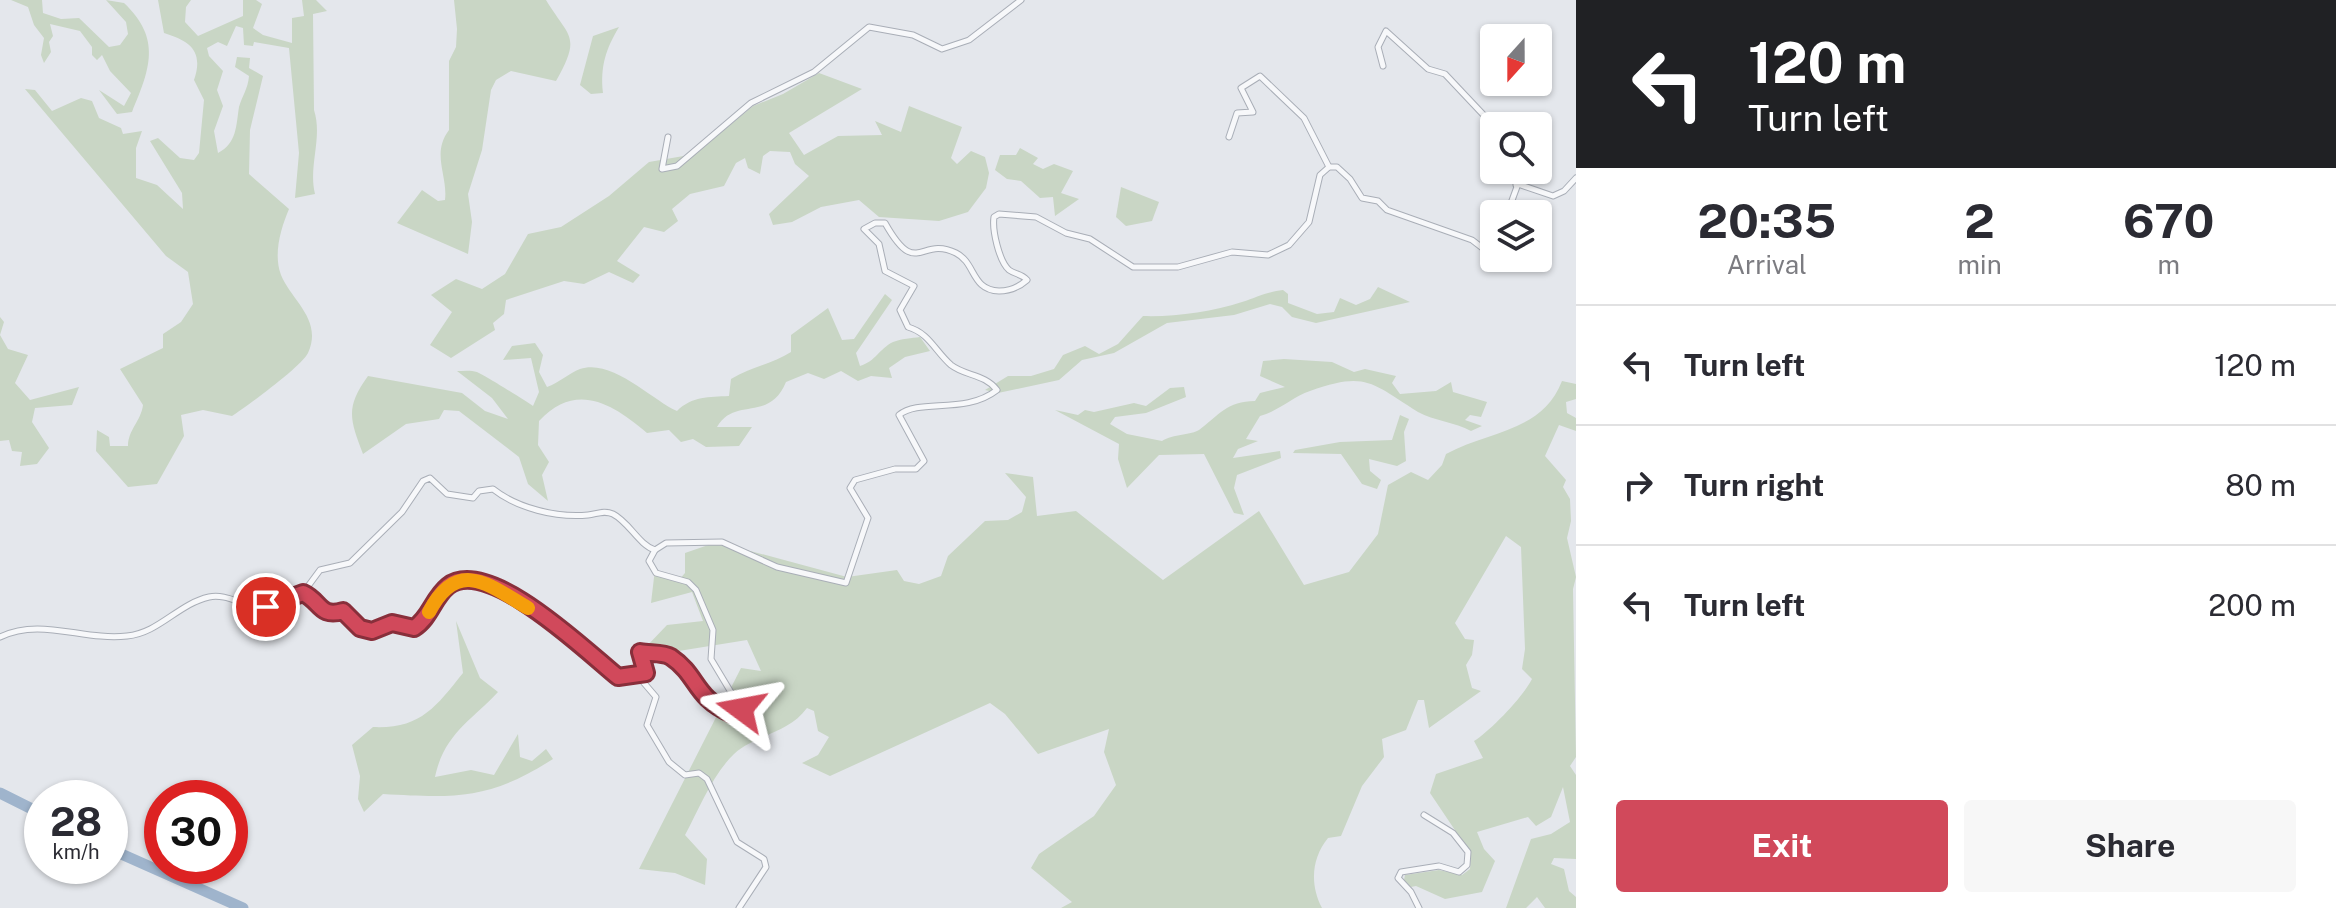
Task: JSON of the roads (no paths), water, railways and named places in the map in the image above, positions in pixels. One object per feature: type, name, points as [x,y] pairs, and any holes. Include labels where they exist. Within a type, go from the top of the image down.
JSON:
[{"type":"street","points":[[668,137],[662,169],[677,166],[751,103],[814,72],[869,27],[913,35],[942,49],[969,40],[1021,0]]},
{"type":"street","points":[[1383,66],[1378,47],[1386,31],[1428,69],[1454,83],[1481,112]]},
{"type":"street","points":[[1229,137],[1237,113],[1253,112],[1241,88],[1260,76],[1304,118],[1329,167]]},
{"type":"street","points":[[303,593],[311,596],[321,611],[328,614],[343,611],[353,624],[372,631],[392,623],[414,628],[424,621],[449,585],[468,578],[489,583],[561,626],[618,677],[646,673],[640,652],[671,657],[712,706],[732,714],[741,709],[711,659],[713,630],[696,590],[688,582],[656,573],[649,561],[655,550],[666,543],[722,542],[777,567],[846,583],[868,518],[850,488],[855,480],[895,469],[916,469],[924,461],[899,415],[908,409],[946,409],[966,404],[997,390],[983,377],[953,367],[923,331],[908,327],[900,310],[914,286],[885,271],[879,244],[864,229],[885,223],[900,248],[908,254],[953,251],[962,257],[978,284],[988,291],[1006,291],[1027,280],[1009,269],[1004,260],[993,226],[994,217],[999,214],[1036,217],[1066,233],[1090,239],[1133,267],[1178,267],[1232,252],[1268,255],[1289,245],[1309,222],[1320,175],[1329,167],[1337,167],[1350,179],[1362,198],[1378,201],[1387,210],[1472,240],[1480,246]]},
{"type":"street","points":[[1512,200],[1520,183],[1553,196],[1576,178]]},
{"type":"street","points":[[0,637],[21,628],[59,628],[85,635],[125,637],[148,631],[174,613],[207,598],[221,596],[266,607],[303,593],[320,570],[350,563],[402,512],[423,481],[430,478],[447,494],[473,498],[479,491],[493,489],[506,499],[536,509],[560,514],[605,512],[615,515],[637,533],[647,547],[655,550]]},
{"type":"street","points":[[638,676],[656,697],[647,725],[669,762],[685,775],[699,773],[707,779],[737,842],[764,859],[766,867],[739,908]]},
{"type":"street","points":[[1419,908],[1411,892],[1398,878],[1401,872],[1439,866],[1459,872],[1467,865],[1468,852],[1453,833],[1424,815]]},
{"type":"waterway","points":[[0,793],[24,805]]},
{"type":"waterway","points":[[128,857],[243,908]]}]
